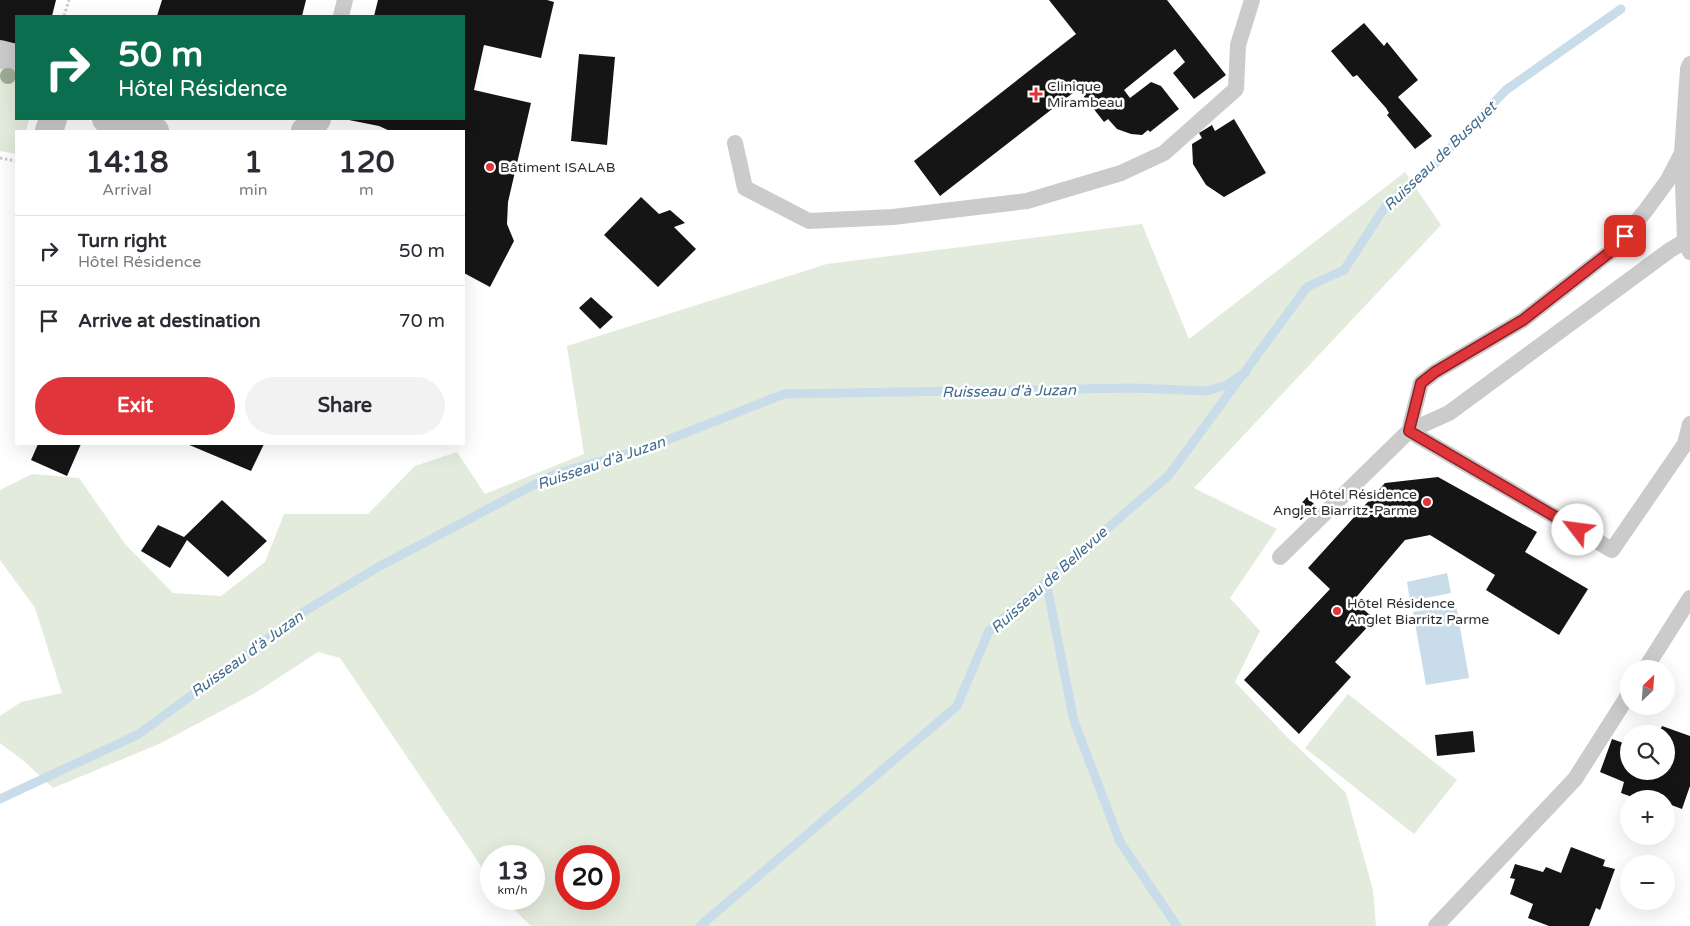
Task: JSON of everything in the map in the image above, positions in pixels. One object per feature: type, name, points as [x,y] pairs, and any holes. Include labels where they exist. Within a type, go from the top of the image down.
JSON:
[{"type":"street","points":[[0,54],[15,58]]},
{"type":"street","points":[[110,120],[151,130]]},
{"type":"street","points":[[306,130],[315,120]]},
{"type":"lane","points":[[342,15],[345,0]]},
{"type":"lane","points":[[735,143],[745,188],[809,221],[894,217],[1027,201],[1121,173],[1164,153],[1229,96],[1236,89],[1238,45],[1252,0]]},
{"type":"lane","points":[[1280,557],[1409,431],[1450,413],[1670,250],[1688,246],[1682,153],[1688,69],[1690,64]]},
{"type":"lane","points":[[1409,431],[1421,383],[1435,372],[1523,320],[1614,249],[1668,180],[1682,153]]},
{"type":"lane","points":[[1409,431],[1612,550],[1686,444],[1690,424]]},
{"type":"lane","points":[[1651,660],[1690,598]]},
{"type":"lane","points":[[1436,926],[1574,779],[1620,708]]},
{"type":"path","points":[[64,15],[69,0]]},
{"type":"path","points":[[0,158],[15,161]]},
{"type":"green space","points":[[0,65],[15,68],[15,120],[29,120],[26,130],[15,130],[15,154],[0,151]]},
{"type":"green space","points":[[1405,172],[1441,225],[1194,488],[1277,529],[1230,598],[1260,631],[1235,682],[1285,735],[1346,793],[1373,890],[1376,926],[531,926],[514,910],[545,910],[545,845],[480,845],[480,865],[340,658],[318,652],[255,693],[159,744],[53,788],[25,762],[0,743],[0,716],[21,702],[62,693],[35,608],[0,560],[0,490],[32,474],[79,478],[126,545],[173,593],[221,596],[265,562],[284,514],[368,514],[415,466],[457,452],[485,494],[584,454],[567,346],[827,264],[1142,224],[1189,339]]},
{"type":"green space","points":[[1348,694],[1457,780],[1414,834],[1305,748]]},
{"type":"water","points":[[1447,573],[1451,593],[1410,601],[1407,582]]},
{"type":"water","points":[[1456,605],[1469,678],[1426,685],[1413,612]]},
{"type":"building","points":[[0,0],[56,0],[52,15],[15,15],[15,47],[0,43]]},
{"type":"building","points":[[162,0],[306,0],[302,15],[157,15]]},
{"type":"building","name":"Bâtiment ISALAB","points":[[378,0],[547,0],[554,2],[541,58],[484,45],[474,90],[531,103],[508,202],[507,224],[514,241],[490,287],[465,274],[465,130],[388,130],[379,126],[349,120],[465,120],[465,15],[374,15]]},
{"type":"building","name":"Clinique Mirambeau","points":[[1049,0],[1167,0],[1226,75],[1194,99],[1173,73],[1185,62],[1175,49],[1124,90],[1130,98],[1151,82],[1161,86],[1179,109],[1150,132],[1148,130],[1142,135],[1131,134],[1117,129],[1108,119],[1104,122],[1078,89],[940,196],[914,161],[1076,34]]},
{"type":"building","points":[[1364,23],[1384,46],[1387,42],[1418,80],[1398,97],[1432,136],[1415,149],[1387,115],[1389,113],[1386,108],[1357,75],[1353,77],[1331,51]]},
{"type":"building","points":[[579,54],[615,57],[607,145],[571,141]]},
{"type":"building","points":[[1234,119],[1266,173],[1224,197],[1206,185],[1193,164],[1192,144],[1202,138],[1199,133],[1212,125],[1215,131]]},
{"type":"building","points":[[641,197],[659,214],[670,210],[685,223],[674,227],[696,249],[658,287],[604,235]]},
{"type":"building","points":[[591,297],[613,317],[600,329],[579,308]]},
{"type":"building","points":[[38,445],[81,445],[67,476],[31,460]]},
{"type":"building","points":[[189,445],[264,445],[251,471]]},
{"type":"building","name":"Hôtel Résidence Anglet Biarritz Parme","points":[[1438,477],[1537,532],[1525,552],[1588,589],[1559,635],[1486,590],[1495,575],[1430,535],[1405,540],[1353,601],[1375,619],[1335,662],[1351,677],[1299,734],[1244,680],[1330,589],[1308,568],[1385,483]]},
{"type":"building","points":[[1307,497],[1315,505],[1301,520],[1292,514]]},
{"type":"building","points":[[222,500],[267,541],[228,577],[187,540],[170,568],[141,551],[158,525],[184,537]]},
{"type":"building","points":[[1473,731],[1475,752],[1437,756],[1435,735]]},
{"type":"building","points":[[1675,731],[1690,736],[1690,786],[1682,809],[1675,806],[1675,790],[1622,790],[1624,782],[1600,772],[1612,739],[1620,742],[1620,780],[1675,780]]},
{"type":"building","points":[[1571,847],[1605,860],[1603,866],[1615,869],[1600,910],[1596,908],[1589,926],[1549,926],[1528,918],[1533,904],[1510,894],[1515,879],[1510,878],[1515,864],[1543,872],[1546,867],[1561,873]]},
{"type":"waterway","name":"Ruisseau de Bellevue","points":[[700,926],[957,706],[989,631],[1169,475],[1307,287],[1344,270],[1387,204],[1433,166],[1506,90],[1621,9]]},
{"type":"waterway","name":"Ruisseau d'à Juzan","points":[[0,799],[139,734],[305,611],[380,566],[545,479],[558,473],[647,448],[784,394],[1134,388],[1207,391],[1227,385],[1246,372]]},
{"type":"waterway","points":[[1046,582],[1074,721],[1120,842],[1177,926]]},
{"type":"place","name":"Clinique Mirambeau","points":[[1036,94]]},
{"type":"place","name":"Bâtiment ISALAB","points":[[490,167]]},
{"type":"place","name":"Hôtel Résidence Anglet Biarritz-Parme","points":[[1427,502]]},
{"type":"place","name":"Hôtel Résidence Anglet Biarritz Parme","points":[[1337,611]]},
{"type":"route","points":[[1578,530],[1409,431],[1421,383],[1435,372],[1523,320],[1614,249],[1625,236]]},
{"type":"water label","name":"Ruisseau de Busquet","points":[[1440,156]]}]
